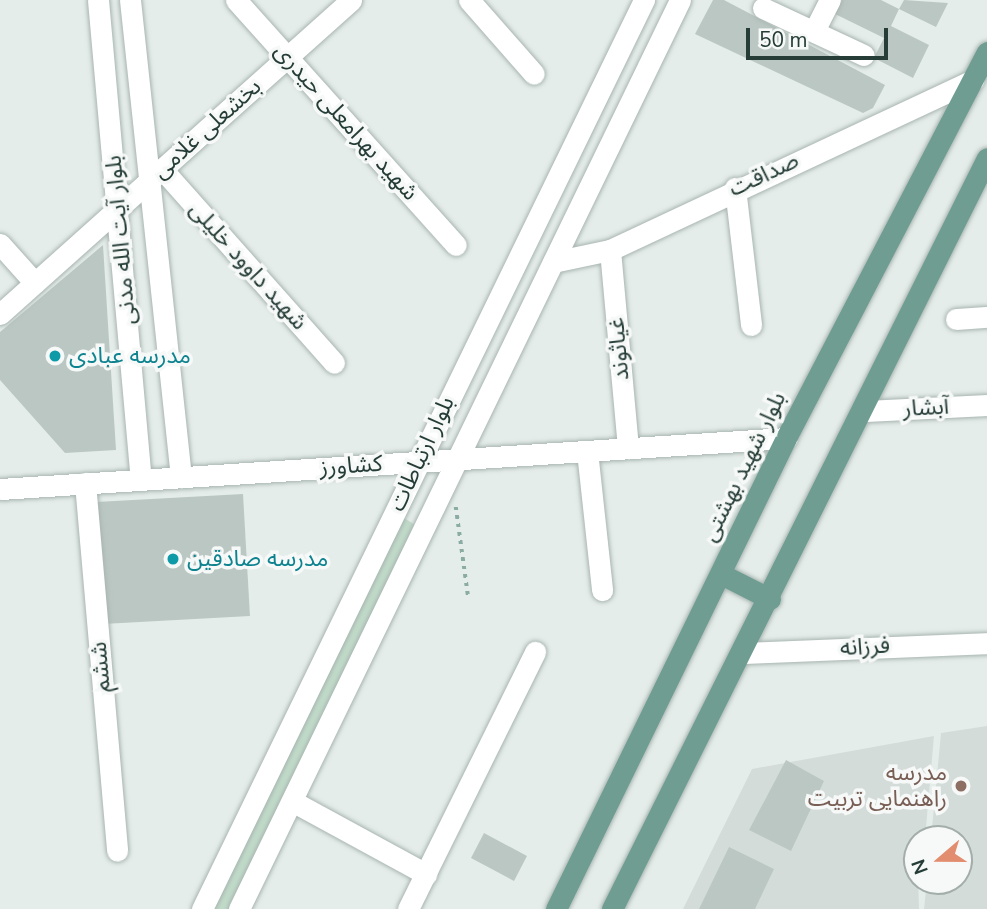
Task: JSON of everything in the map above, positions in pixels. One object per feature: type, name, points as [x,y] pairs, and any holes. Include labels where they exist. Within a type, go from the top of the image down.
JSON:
[{"type":"main road","name":"بلوار شهید بهشتی","points":[[556,909],[786,438],[987,52]]},
{"type":"main road","points":[[612,909],[866,411],[987,158]]},
{"type":"main road","points":[[721,574],[770,598]]},
{"type":"street","name":"بلوار آیت الله مدنی","points":[[98,0],[141,480]]},
{"type":"street","name":"بلوار آیت الله مدنی","points":[[130,0],[155,176],[181,477]]},
{"type":"street","name":"شهید بهرامعلی حیدری","points":[[236,0],[456,245]]},
{"type":"street","name":"بخشعلی غلامی","points":[[0,314],[351,0]]},
{"type":"street","points":[[469,0],[534,74]]},
{"type":"street","name":"بلوار ارتباطات","points":[[202,909],[417,462],[644,0]]},
{"type":"street","name":"بلوار ارتباطات","points":[[239,909],[680,0]]},
{"type":"street","points":[[814,31],[830,0]]},
{"type":"street","points":[[763,8],[864,55]]},
{"type":"street","name":"صداقت","points":[[553,262],[610,250],[735,188],[973,80]]},
{"type":"street","name":"شهید داوود خلیلی","points":[[155,176],[334,363]]},
{"type":"street","points":[[735,188],[751,325]]},
{"type":"street","points":[[0,244],[35,283]]},
{"type":"street","name":"غیاثوند","points":[[610,250],[628,448]]},
{"type":"street","points":[[956,319],[987,317]]},
{"type":"street","name":"آبشار","points":[[866,411],[987,405]]},
{"type":"street","name":"کشاورز","points":[[0,489],[417,462],[455,466],[587,451],[786,438]]},
{"type":"street","points":[[587,451],[602,590]]},
{"type":"street","name":"ششم","points":[[85,484],[117,851]]},
{"type":"street","name":"فرزانه","points":[[742,653],[987,643]]},
{"type":"street","points":[[408,909],[535,652]]},
{"type":"street","points":[[292,802],[426,874]]},
{"type":"path","points":[[455,466],[468,595]]},
{"type":"shaded area","name":"مدرسه راهنمایی تربیت","points":[[987,726],[987,909],[924,909],[926,895],[973,895],[973,825],[932,825],[941,733]]},
{"type":"shaded area","points":[[934,736],[926,825],[903,825],[903,895],[919,895],[919,909],[683,909],[752,769]]},
{"type":"green space","points":[[404,518],[417,526],[239,909],[202,909],[396,520]]},
{"type":"building","points":[[713,0],[724,0],[885,85],[873,108],[863,113],[695,34]]},
{"type":"building","points":[[842,0],[881,0],[899,9],[891,26],[929,45],[913,78],[874,58],[884,38],[835,14]]},
{"type":"building","points":[[904,0],[948,3],[936,27],[899,9]]},
{"type":"building","name":"مدرسه عبادی","points":[[103,245],[116,450],[65,453],[0,380],[0,332]]},
{"type":"building","name":"مدرسه صادقین","points":[[243,494],[250,616],[103,624],[96,502]]},
{"type":"building","points":[[786,760],[824,781],[791,851],[749,830]]},
{"type":"building","points":[[484,833],[527,856],[514,881],[471,858]]},
{"type":"building","points":[[729,847],[774,869],[755,909],[699,909]]},
{"type":"place","name":"مدرسه عبادی","points":[[55,356]]},
{"type":"place","name":"مدرسه صادقین","points":[[173,559]]},
{"type":"place","name":"مدرسه راهنمایی تربیت","points":[[961,786]]}]
